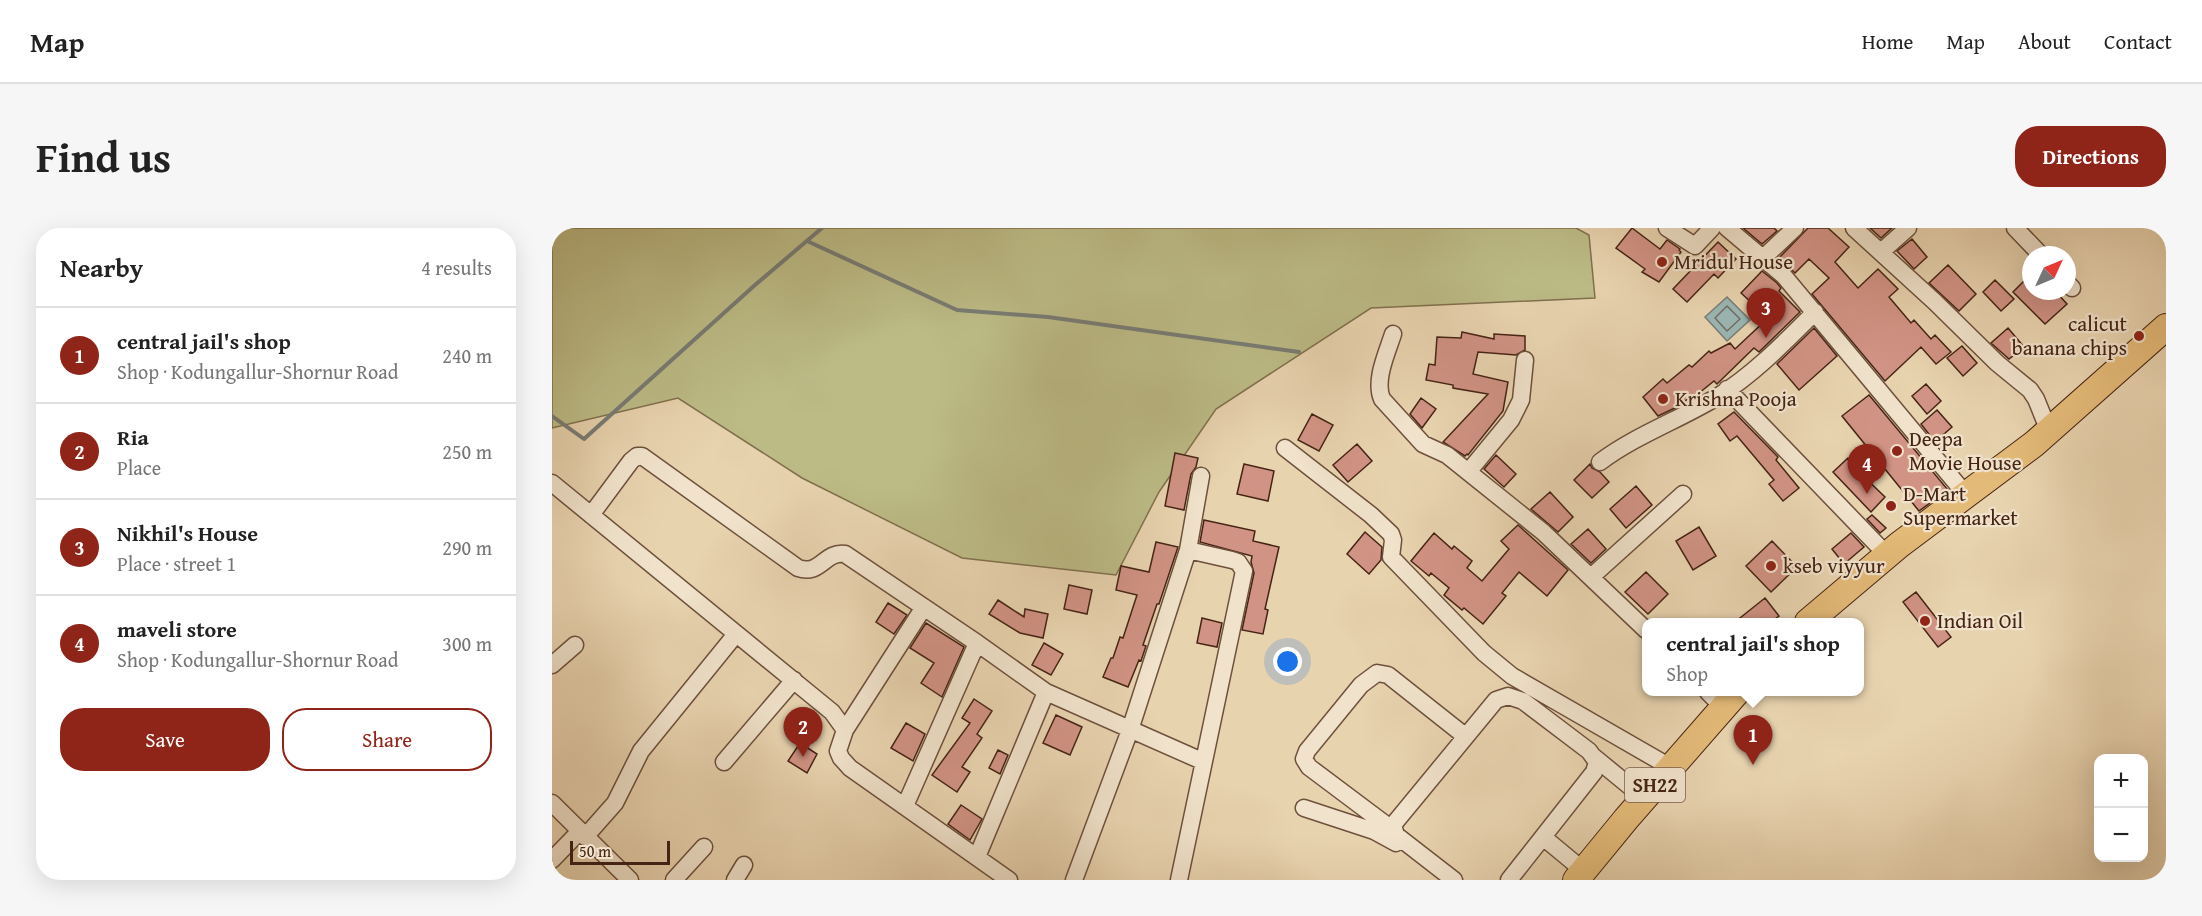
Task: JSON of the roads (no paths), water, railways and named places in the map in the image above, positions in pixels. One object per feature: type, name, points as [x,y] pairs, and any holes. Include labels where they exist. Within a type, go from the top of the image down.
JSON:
[{"type":"main road","points":[[1813,618],[1887,555],[1967,496],[2049,430],[2166,327]]},
{"type":"main road","name":"SH22","points":[[1580,875],[1670,768],[1723,697]]},
{"type":"street","points":[[1667,228],[1695,246],[1712,228]]},
{"type":"street","points":[[1727,228],[1784,276],[1967,496]]},
{"type":"street","points":[[1762,258],[1795,228]]},
{"type":"street","points":[[1854,228],[1997,363],[2030,390],[2049,430]]},
{"type":"street","points":[[1881,252],[1908,228]]},
{"type":"street","points":[[2015,228],[2032,246]]},
{"type":"street","points":[[1600,462],[1618,449],[1727,390],[1759,365],[1815,312]]},
{"type":"street","points":[[1393,334],[1380,381],[1379,392],[1382,399],[1423,444],[1447,455],[1469,471],[1543,532],[1642,625]]},
{"type":"street","points":[[1469,471],[1511,420],[1521,400],[1525,360]]},
{"type":"street","points":[[1727,390],[1887,555]]},
{"type":"street","points":[[1285,448],[1371,515],[1391,534],[1393,540],[1391,557],[1484,653],[1512,676],[1670,768]]},
{"type":"street","points":[[591,515],[631,460],[642,456],[798,568],[806,571],[815,569],[838,553],[845,554],[978,643],[1046,692],[1202,761]]},
{"type":"street","points":[[1074,880],[1130,730],[1188,550],[1201,476]]},
{"type":"street","points":[[552,483],[832,711],[845,730]]},
{"type":"street","points":[[1591,577],[1683,494]]},
{"type":"street","points":[[1179,880],[1202,761],[1244,572],[1238,562],[1188,550]]},
{"type":"street","points":[[924,607],[845,730],[838,751],[850,768],[1009,880]]},
{"type":"street","points":[[552,860],[615,803],[641,751],[736,634]]},
{"type":"street","points":[[905,806],[978,643]]},
{"type":"street","points":[[552,665],[575,645]]},
{"type":"street","points":[[1455,880],[1309,766],[1304,759],[1307,751],[1361,685],[1377,674],[1388,675],[1465,736]]},
{"type":"street","points":[[724,762],[794,680]]},
{"type":"street","points":[[977,857],[1046,692]]},
{"type":"street","points":[[1393,830],[1396,821],[1465,736],[1496,700],[1508,696],[1523,701],[1644,798]]},
{"type":"street","points":[[1509,880],[1594,772],[1597,767],[1594,757]]},
{"type":"street","points":[[552,802],[630,880]]},
{"type":"street","points":[[1304,808],[1383,835],[1395,842],[1436,880]]},
{"type":"street","points":[[1543,837],[1580,875]]},
{"type":"street","points":[[674,880],[704,847]]},
{"type":"street","points":[[735,880],[744,865]]},
{"type":"water","points":[[1727,297],[1750,320],[1727,341],[1705,317]]},
{"type":"waterway","points":[[552,416],[584,439],[822,228]]},
{"type":"waterway","points":[[807,241],[957,310],[1048,317],[1299,352]]},
{"type":"place","name":"Mridul House","points":[[1662,262]]},
{"type":"place","name":"calicut banana chips","points":[[2139,336]]},
{"type":"place","name":"Nikhil's House","points":[[1766,338]]},
{"type":"place","name":"Krishna Pooja","points":[[1663,399]]},
{"type":"place","name":"Deepa Movie House","points":[[1897,451]]},
{"type":"place","name":"maveli store","points":[[1867,494]]},
{"type":"place","name":"D-Mart Supermarket","points":[[1891,506]]},
{"type":"place","name":"kseb viyyur","points":[[1771,566]]},
{"type":"place","name":"Indian Oil","points":[[1925,621]]},
{"type":"place","name":"Ria","points":[[803,757]]},
{"type":"place","name":"central jail's shop","points":[[1753,765]]}]
